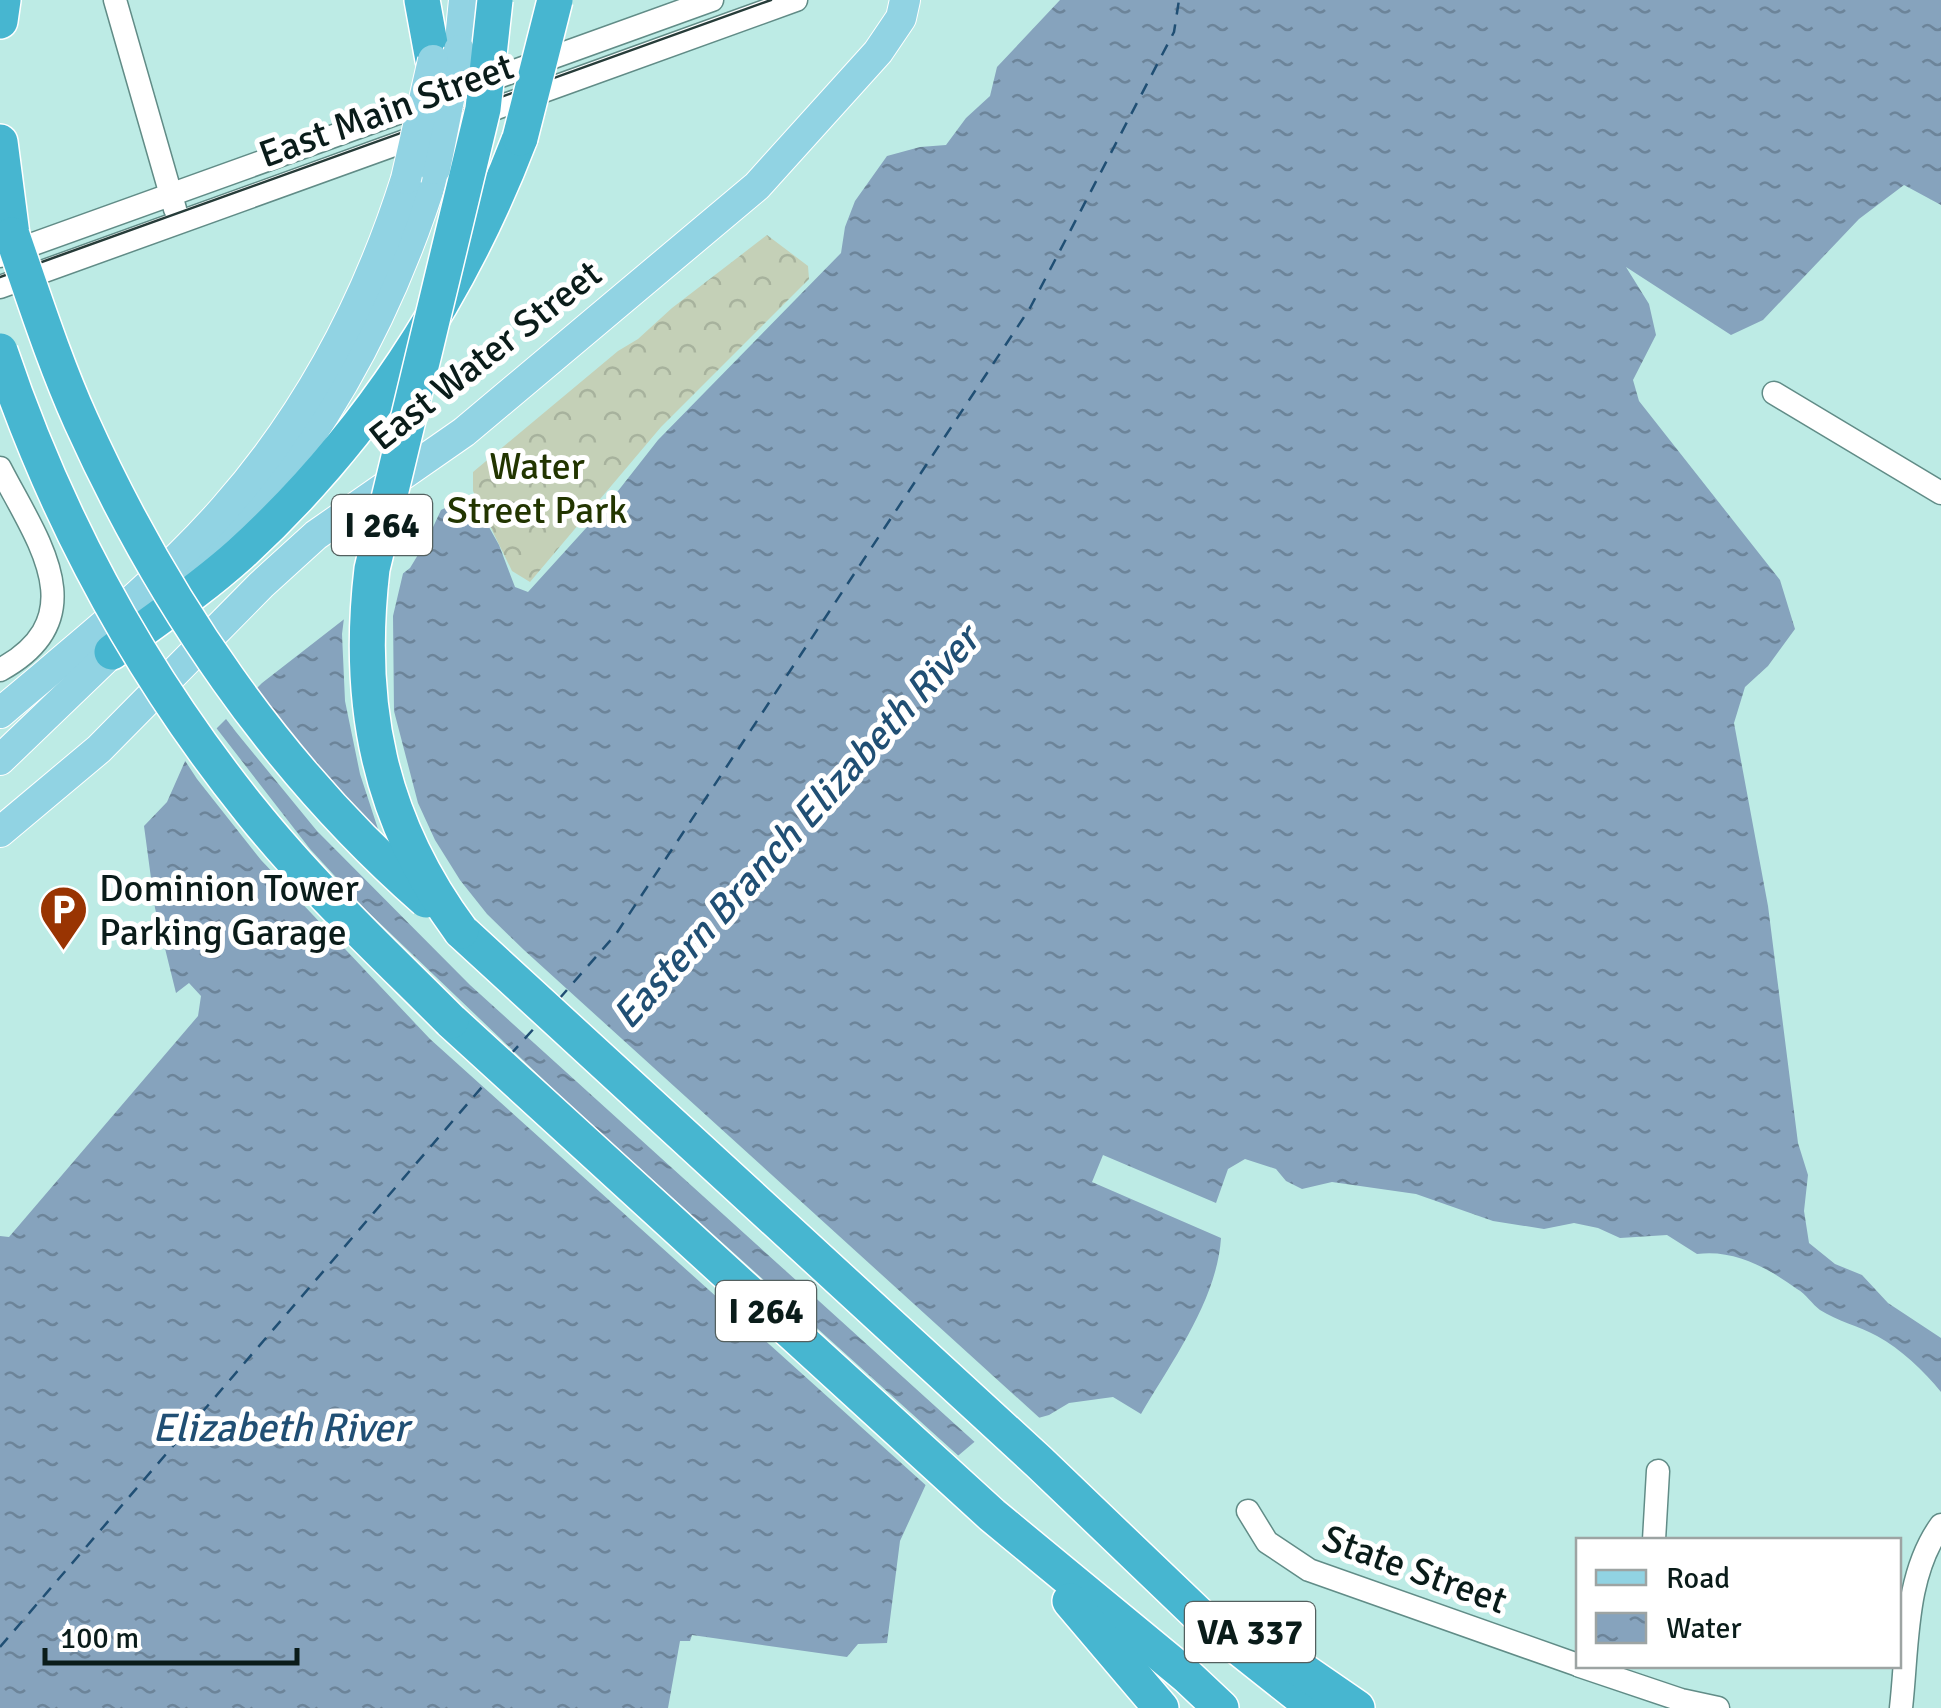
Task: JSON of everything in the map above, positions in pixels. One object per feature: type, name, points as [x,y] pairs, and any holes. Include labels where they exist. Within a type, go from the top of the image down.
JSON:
[{"type":"highway","points":[[0,20],[3,0]]},
{"type":"highway","points":[[422,0],[446,55]]},
{"type":"highway","points":[[483,109],[495,0]]},
{"type":"highway","name":"I 264","points":[[510,0],[372,569],[366,642],[374,728],[393,808],[410,852],[461,930],[502,969],[1204,1620],[1315,1708]]},
{"type":"highway","points":[[112,652],[238,556],[308,486],[341,447],[437,312],[488,217],[520,138],[555,0]]},
{"type":"highway","points":[[0,142],[6,246]]},
{"type":"highway","points":[[0,198],[6,246],[80,419],[113,489],[180,608],[226,676],[314,788],[365,844],[461,930]]},
{"type":"highway","name":"I 264","points":[[0,351],[24,423],[79,547],[140,654],[179,714],[296,864],[450,1021],[992,1516],[1221,1708]]},
{"type":"highway","points":[[992,1516],[1162,1708]]},
{"type":"highway","name":"VA 337","points":[[1142,1559],[1216,1605],[1357,1708]]},
{"type":"highway","points":[[1122,1661],[1142,1708]]},
{"type":"main road","points":[[0,760],[246,521],[323,417],[354,366],[394,284],[435,169],[446,55],[439,0]]},
{"type":"main road","points":[[0,713],[181,553],[224,508],[263,460],[322,372],[388,235],[464,0]]},
{"type":"main road","name":"East Water Street","points":[[0,832],[99,748],[316,535],[464,432],[757,186],[878,52],[901,18],[905,0]]},
{"type":"street","points":[[115,0],[179,222]]},
{"type":"street","name":"East Main Street","points":[[6,246],[170,195],[712,0]]},
{"type":"street","name":"East Main Street","points":[[0,287],[796,0]]},
{"type":"street","points":[[1774,393],[1941,493]]},
{"type":"street","points":[[0,468],[49,566],[54,598],[48,624],[36,644],[0,670]]},
{"type":"street","points":[[1654,1538],[1658,1470]]},
{"type":"street","name":"State Street","points":[[1248,1511],[1267,1542],[1309,1570],[1576,1664]]},
{"type":"street","points":[[1902,1708],[1920,1560],[1941,1524]]},
{"type":"street","name":"State Street","points":[[1597,1668],[1646,1676],[1718,1708]]},
{"type":"green space","name":"Water Street Park","points":[[767,235],[808,266],[809,279],[661,427],[530,582],[512,571],[473,491],[473,472],[618,351]]},
{"type":"water","points":[[1060,0],[1941,0],[1941,205],[1904,185],[1859,219],[1763,320],[1731,335],[1626,267],[1649,304],[1656,335],[1633,380],[1639,401],[1780,580],[1795,629],[1768,666],[1745,687],[1734,723],[1768,906],[1798,1143],[1808,1175],[1804,1211],[1809,1243],[1835,1264],[1862,1275],[1888,1303],[1941,1338],[1941,1392],[1895,1347],[1820,1310],[1774,1274],[1737,1257],[1697,1254],[1667,1235],[1620,1238],[1574,1223],[1544,1229],[1493,1221],[1416,1194],[1332,1182],[1302,1189],[1286,1181],[1276,1169],[1245,1159],[1228,1169],[1216,1203],[1103,1155],[1092,1182],[1221,1238],[1218,1261],[1202,1307],[1141,1414],[1113,1397],[1069,1403],[1049,1415],[985,1433],[927,1482],[900,1541],[887,1643],[858,1644],[847,1657],[692,1635],[690,1641],[680,1641],[668,1708],[0,1708],[0,1236],[9,1237],[198,1016],[201,996],[189,983],[176,993],[155,908],[144,826],[167,802],[186,759],[262,683],[410,568],[441,510],[463,499],[475,502],[499,545],[515,587],[528,592],[607,505],[658,440],[841,253],[855,201],[887,156],[946,145],[966,118],[990,96],[997,67]]},
{"type":"pier","points":[[405,565],[393,616],[394,711],[418,803],[460,880],[487,914],[524,950],[1044,1422],[987,1438],[978,1445],[470,985],[317,831],[223,715],[247,691],[349,815],[371,833],[378,829],[360,774],[345,701],[342,634],[345,610],[381,582],[374,658],[378,708],[390,763],[406,811],[431,860],[448,883],[420,835],[397,773],[381,678],[382,632],[391,575]]},
{"type":"pier","points":[[214,725],[310,849],[367,911],[571,1106],[962,1459],[930,1489],[430,1039],[261,860],[197,779],[182,756]]},
{"type":"ferry route","points":[[559,999],[616,934],[1030,308],[1174,32],[1179,0]]},
{"type":"ferry route","points":[[510,1055],[538,1024]]},
{"type":"ferry route","points":[[0,1647],[488,1080]]},
{"type":"tram line","points":[[0,277],[771,0]]},
{"type":"place","name":"Dominion Tower Parking Garage","points":[[64,952]]},
{"type":"water label","name":"Eastern Branch Elizabeth River","points":[[795,827]]},
{"type":"water label","name":"Elizabeth River","points":[[280,1427]]}]
